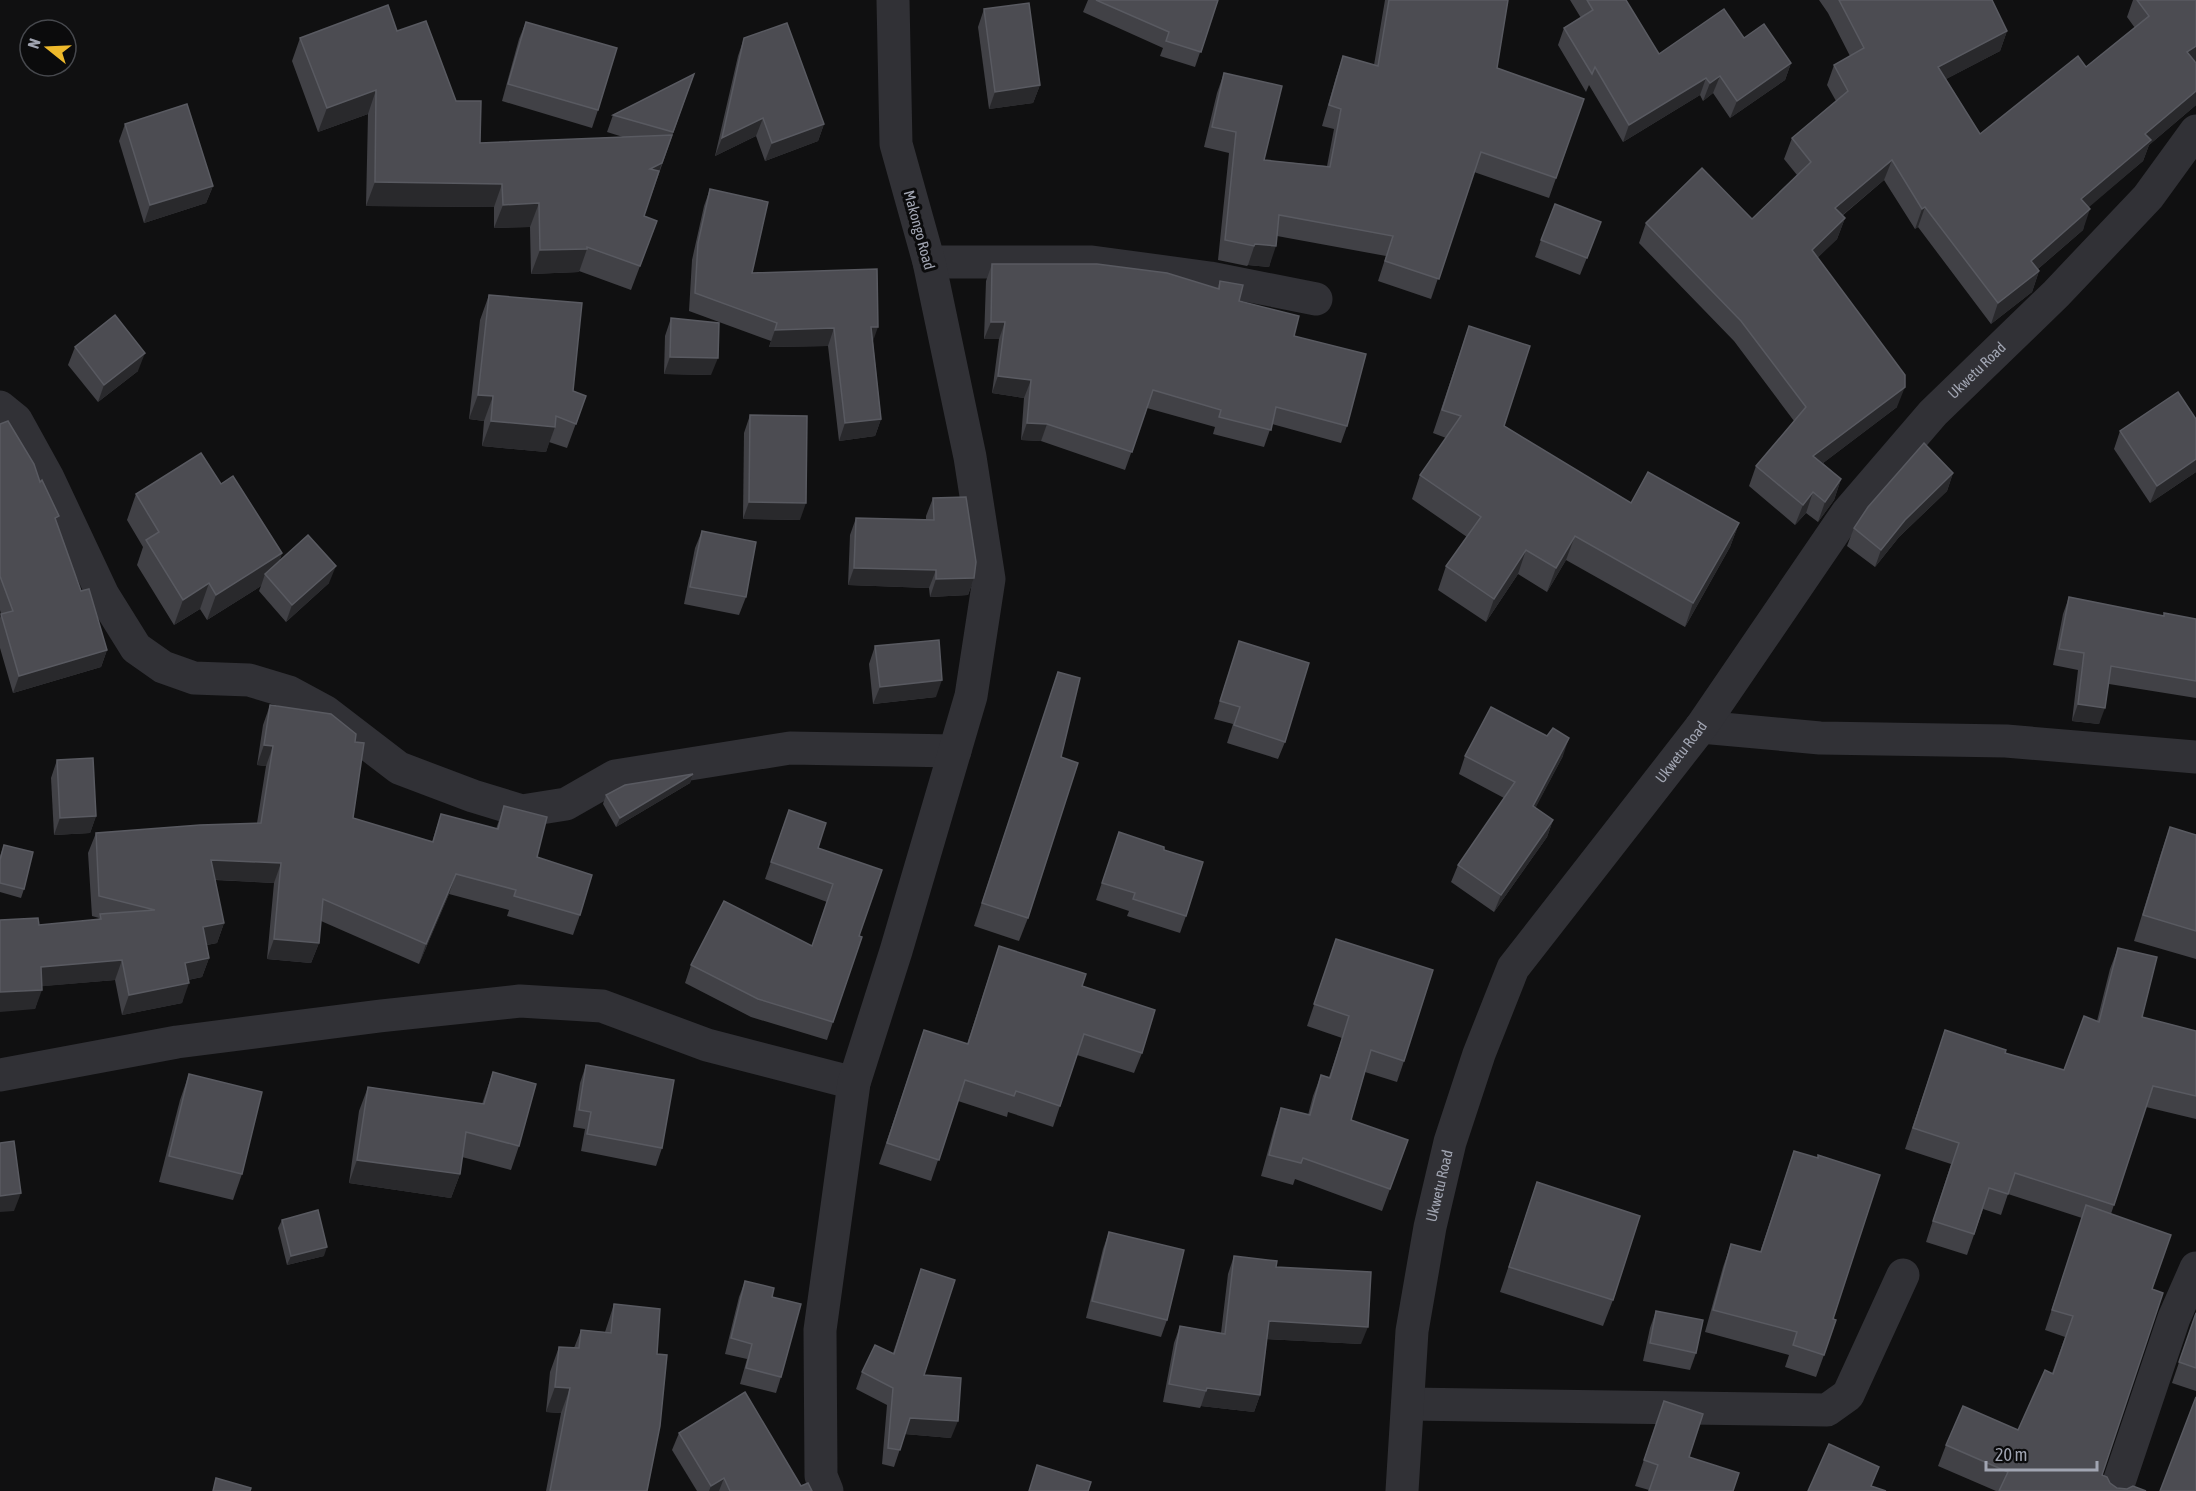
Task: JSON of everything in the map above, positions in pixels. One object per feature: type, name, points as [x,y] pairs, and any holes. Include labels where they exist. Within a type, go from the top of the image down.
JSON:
[{"type":"street","name":"Makongo Road","points":[[827,1491],[821,1476],[820,1330],[854,1083],[896,951],[971,696],[989,579],[970,457],[929,262],[896,144],[893,0]]},
{"type":"street","name":"Ukwetu Road","points":[[1402,1491],[1412,1331],[1430,1227],[1450,1142],[1479,1054],[1513,968],[1701,727],[1847,513],[1933,412],[2056,294],[2148,197],[2196,131]]},
{"type":"street","points":[[929,262],[1092,262],[1210,278],[1316,299]]},
{"type":"street","points":[[0,407],[16,420],[48,478],[103,594],[136,648],[163,667],[194,678],[249,680],[288,692],[326,712],[399,768],[473,796],[522,812],[566,804],[615,776],[790,748],[955,751]]},
{"type":"street","points":[[1701,727],[1820,738],[2006,741],[2196,758]]},
{"type":"street","points":[[0,1075],[177,1042],[520,1001],[602,1006],[707,1045],[854,1083]]},
{"type":"street","points":[[2116,1491],[2174,1318],[2196,1268]]},
{"type":"street","points":[[1409,1404],[1827,1410],[1848,1395],[1903,1275]]},
{"type":"building","points":[[1096,0],[1218,0],[1201,52],[1166,41],[1169,32]]},
{"type":"building","points":[[1389,0],[1508,0],[1497,68],[1584,99],[1556,178],[1481,152],[1439,279],[1385,261],[1393,236],[1279,215],[1276,246],[1255,244],[1254,246],[1225,240],[1236,132],[1212,127],[1224,73],[1282,86],[1264,160],[1330,167],[1341,109],[1329,105],[1343,56],[1378,66]]},
{"type":"building","points":[[1587,0],[1626,0],[1659,54],[1724,9],[1744,38],[1764,24],[1791,63],[1737,101],[1720,76],[1710,83],[1706,78],[1629,125],[1595,67],[1592,74],[1564,28],[1593,10]]},
{"type":"building","points":[[1839,0],[1992,0],[2007,31],[1938,67],[1980,134],[2078,56],[2086,67],[2149,16],[2137,0],[2196,0],[2196,46],[2187,52],[2196,63],[2196,91],[2145,134],[2151,140],[2081,199],[2090,209],[2031,261],[2039,271],[1998,303],[1925,207],[1922,209],[1892,160],[1835,208],[1845,218],[1812,250],[1905,375],[1905,387],[1813,456],[1841,479],[1825,502],[1813,492],[1803,505],[1756,466],[1806,407],[1741,321],[1646,223],[1702,168],[1752,219],[1811,162],[1792,138],[1848,91],[1834,65],[1864,48]]},
{"type":"building","points":[[1029,3],[1040,85],[995,92],[984,9]]},
{"type":"building","points":[[388,5],[397,31],[426,21],[456,101],[481,101],[480,143],[672,135],[662,163],[650,169],[659,171],[644,216],[657,221],[640,266],[587,247],[587,249],[540,250],[539,203],[503,205],[502,184],[375,182],[376,90],[327,108],[300,38]]},
{"type":"building","points":[[526,22],[617,48],[598,110],[508,84]]},
{"type":"building","points":[[787,23],[824,124],[772,143],[763,118],[722,138],[744,38]]},
{"type":"building","points":[[694,74],[673,132],[613,115]]},
{"type":"building","points":[[187,104],[213,186],[150,205],[125,124]]},
{"type":"building","points":[[710,189],[768,202],[752,273],[877,269],[878,327],[871,327],[881,419],[845,423],[834,328],[775,330],[777,323],[695,293],[698,243]]},
{"type":"building","points":[[1555,204],[1601,222],[1587,258],[1541,240]]},
{"type":"building","points":[[992,264],[1097,264],[1167,273],[1219,289],[1220,281],[1243,285],[1239,301],[1299,316],[1294,336],[1366,354],[1347,426],[1276,407],[1271,430],[1219,417],[1221,410],[1153,390],[1132,452],[1047,424],[1027,423],[1031,380],[998,376],[1005,322],[991,322]]},
{"type":"building","points":[[489,295],[582,303],[573,391],[586,396],[576,424],[556,416],[555,427],[491,421],[493,396],[478,395]]},
{"type":"building","points":[[115,315],[145,353],[104,385],[75,347]]},
{"type":"building","points":[[671,318],[719,323],[718,358],[670,357]]},
{"type":"building","points":[[1469,326],[1530,346],[1504,426],[1631,503],[1648,472],[1739,523],[1693,603],[1575,536],[1556,568],[1526,550],[1494,599],[1446,566],[1481,517],[1420,475],[1461,416],[1442,410]]},
{"type":"building","points":[[2178,392],[2196,419],[2196,459],[2157,486],[2120,431]]},
{"type":"building","points":[[750,415],[807,416],[806,503],[749,502]]},
{"type":"building","points":[[8,421],[34,464],[40,482],[42,480],[59,516],[55,518],[81,591],[89,589],[107,650],[19,676],[1,614],[13,611],[0,576],[0,424]]},
{"type":"building","points":[[1924,443],[1953,473],[1905,520],[1881,550],[1854,528],[1868,507]]},
{"type":"building","points":[[201,453],[221,484],[233,476],[282,553],[216,595],[209,583],[183,600],[146,540],[159,532],[136,494]]},
{"type":"building","points":[[966,497],[976,562],[974,578],[936,579],[936,570],[854,568],[856,518],[934,520],[933,498]]},
{"type":"building","points":[[702,531],[756,542],[746,597],[690,587]]},
{"type":"building","points":[[308,535],[336,566],[292,605],[265,574]]},
{"type":"building","points":[[2069,597],[2164,616],[2164,613],[2196,619],[2196,681],[2111,666],[2105,708],[2078,704],[2084,653],[2059,649]]},
{"type":"building","points":[[939,640],[942,680],[880,687],[875,646]]},
{"type":"building","points":[[1239,641],[1309,663],[1285,742],[1234,725],[1240,707],[1220,701]]},
{"type":"building","points":[[1058,672],[1080,678],[1061,757],[1078,763],[1028,918],[982,903]]},
{"type":"building","points":[[270,705],[331,714],[356,734],[355,742],[364,743],[353,818],[433,842],[441,814],[498,829],[504,806],[547,817],[537,857],[592,875],[580,915],[514,896],[516,890],[456,874],[426,944],[323,899],[319,943],[274,939],[281,863],[211,860],[224,923],[203,927],[209,958],[185,963],[189,983],[129,995],[122,960],[41,967],[42,990],[0,992],[0,920],[38,918],[39,925],[101,919],[100,914],[155,910],[99,896],[96,833],[261,823],[273,746],[264,745]]},
{"type":"building","points":[[1491,707],[1547,736],[1553,728],[1569,738],[1533,806],[1553,820],[1501,895],[1458,865],[1515,782],[1465,756]]},
{"type":"building","points":[[93,758],[96,816],[60,818],[57,760]]},
{"type":"building","points":[[693,774],[620,818],[606,795],[625,785]]},
{"type":"building","points":[[789,810],[826,823],[818,848],[882,870],[833,1022],[758,999],[691,965],[724,901],[812,946],[833,884],[771,862]]},
{"type":"building","points":[[2170,827],[2196,835],[2196,931],[2143,915]]},
{"type":"building","points":[[1119,832],[1164,847],[1164,850],[1203,862],[1186,916],[1133,899],[1135,893],[1102,883]]},
{"type":"building","points":[[4,845],[33,852],[24,889],[0,883],[0,860]]},
{"type":"building","points":[[1336,939],[1433,970],[1404,1061],[1371,1050],[1351,1120],[1408,1140],[1390,1189],[1303,1158],[1301,1163],[1269,1155],[1281,1108],[1310,1115],[1321,1075],[1330,1078],[1349,1016],[1314,1004]]},
{"type":"building","points":[[999,946],[1086,974],[1082,986],[1155,1010],[1142,1053],[1084,1034],[1060,1106],[1016,1091],[1014,1096],[965,1080],[939,1160],[887,1143],[924,1030],[968,1044]]},
{"type":"building","points":[[2118,948],[2157,957],[2142,1017],[2196,1031],[2196,1096],[2153,1086],[2114,1205],[2015,1173],[2008,1194],[1989,1188],[1974,1234],[1933,1221],[1959,1143],[1913,1128],[1945,1030],[2006,1050],[2005,1053],[2064,1070],[2084,1016],[2099,1022]]},
{"type":"building","points":[[586,1065],[674,1080],[662,1148],[587,1134],[591,1112],[579,1110]]},
{"type":"building","points":[[493,1072],[536,1084],[519,1146],[466,1132],[460,1174],[357,1160],[368,1087],[484,1104]]},
{"type":"building","points":[[189,1074],[262,1092],[242,1174],[169,1156]]},
{"type":"building","points":[[14,1141],[21,1193],[0,1196],[0,1143]]},
{"type":"building","points":[[1794,1151],[1818,1158],[1818,1155],[1880,1175],[1833,1319],[1836,1320],[1824,1355],[1793,1345],[1797,1332],[1713,1310],[1731,1244],[1761,1252]]},
{"type":"building","points":[[1537,1182],[1640,1216],[1613,1300],[1509,1267]]},
{"type":"building","points":[[2086,1205],[2171,1235],[2152,1289],[2163,1293],[2102,1475],[2117,1488],[2127,1489],[2133,1486],[2146,1491],[1999,1491],[2008,1472],[1946,1445],[1963,1406],[2018,1430],[2045,1370],[2053,1374],[2073,1316],[2052,1310]]},
{"type":"building","points":[[318,1210],[327,1247],[291,1256],[282,1220]]},
{"type":"building","points":[[1109,1232],[1184,1250],[1167,1320],[1092,1301]]},
{"type":"building","points":[[1234,1256],[1277,1261],[1276,1267],[1371,1272],[1368,1327],[1269,1321],[1260,1395],[1207,1388],[1206,1391],[1169,1384],[1180,1326],[1225,1334]]},
{"type":"building","points":[[921,1269],[955,1280],[924,1375],[961,1378],[958,1421],[910,1418],[900,1450],[888,1448],[893,1388],[862,1372],[875,1345],[894,1354]]},
{"type":"building","points":[[745,1281],[774,1288],[772,1297],[801,1304],[781,1377],[746,1368],[752,1344],[731,1338]]},
{"type":"building","points":[[614,1304],[660,1309],[657,1354],[667,1355],[660,1426],[647,1491],[550,1491],[570,1388],[555,1387],[559,1347],[579,1348],[581,1330],[611,1333]]},
{"type":"building","points":[[1656,1311],[1703,1320],[1696,1353],[1650,1343]]},
{"type":"building","points":[[2196,1313],[2196,1368],[2179,1362]]},
{"type":"building","points":[[745,1392],[801,1486],[808,1483],[812,1491],[730,1491],[724,1478],[711,1486],[679,1433]]},
{"type":"building","points":[[2196,1397],[2196,1491],[2160,1491]]},
{"type":"building","points":[[1664,1401],[1703,1414],[1689,1457],[1739,1473],[1733,1491],[1649,1491],[1658,1465],[1644,1460]]},
{"type":"building","points":[[1829,1444],[1879,1467],[1871,1486],[1886,1491],[1808,1491]]},
{"type":"building","points":[[1037,1465],[1091,1482],[1088,1491],[1029,1491]]},
{"type":"building","points":[[216,1478],[251,1488],[250,1491],[213,1491]]}]
